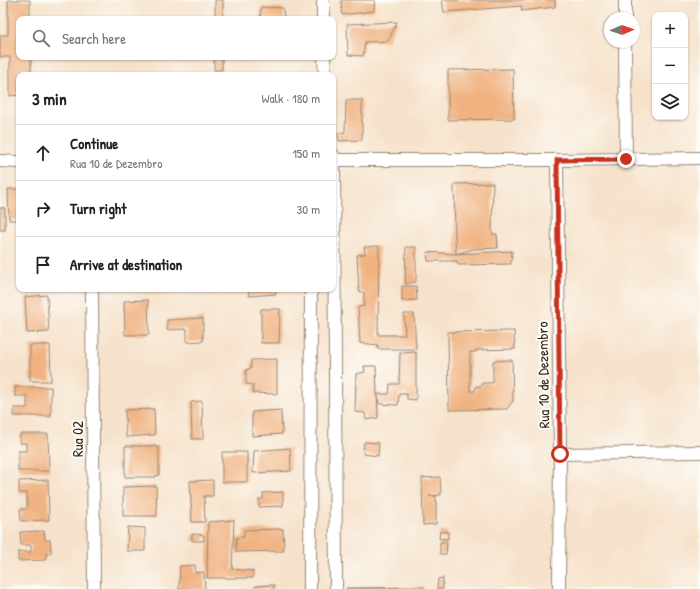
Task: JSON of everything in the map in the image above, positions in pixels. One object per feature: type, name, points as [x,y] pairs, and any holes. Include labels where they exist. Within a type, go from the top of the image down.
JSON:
[{"type":"street","points":[[323,0],[324,16]]},
{"type":"street","points":[[625,0],[625,12]]},
{"type":"street","points":[[625,48],[626,159]]},
{"type":"street","points":[[324,60],[325,72]]},
{"type":"street","points":[[336,159],[557,160],[700,158]]},
{"type":"street","name":"Rua 10 de Dezembro","points":[[557,160],[560,454],[559,589]]},
{"type":"street","points":[[0,162],[16,162]]},
{"type":"street","name":"Rua 02","points":[[92,292],[94,589]]},
{"type":"street","points":[[310,589],[311,292]]},
{"type":"street","points":[[335,292],[336,589]]},
{"type":"street","points":[[560,454],[700,452]]},
{"type":"building","points":[[8,0],[30,0],[30,16],[16,16],[16,60],[31,60],[31,72],[16,72],[16,95],[10,96],[10,57],[0,57],[0,35],[8,35]]},
{"type":"building","points":[[215,0],[223,0],[223,16],[215,16]]},
{"type":"building","points":[[341,0],[375,0],[374,11],[342,15]]},
{"type":"building","points":[[442,0],[555,0],[555,7],[521,11],[522,6],[444,12]]},
{"type":"building","points":[[261,7],[283,8],[284,16],[260,16]]},
{"type":"building","points":[[397,22],[388,41],[365,42],[363,56],[348,55],[347,24]]},
{"type":"building","points":[[214,60],[222,60],[222,70],[214,70]]},
{"type":"building","points":[[513,69],[514,119],[448,120],[448,70]]},
{"type":"building","points":[[346,100],[362,100],[362,140],[339,141],[338,133],[345,132]]},
{"type":"building","points":[[493,183],[492,234],[497,234],[498,248],[474,249],[456,254],[454,184]]},
{"type":"building","points":[[8,189],[16,189],[16,220],[9,220]]},
{"type":"building","points":[[0,208],[5,208],[5,230],[0,230]]},
{"type":"building","points":[[379,246],[378,335],[405,335],[404,314],[414,314],[416,349],[378,349],[378,345],[360,343],[358,307],[364,306],[364,293],[359,291],[357,255],[365,254],[364,247]]},
{"type":"building","points":[[406,247],[416,247],[416,282],[405,284]]},
{"type":"building","points":[[512,251],[511,264],[458,265],[457,261],[428,261],[427,252],[455,254]]},
{"type":"building","points":[[402,286],[416,286],[417,300],[402,301]]},
{"type":"building","points":[[248,292],[276,292],[276,294],[249,296]]},
{"type":"building","points":[[47,295],[49,332],[27,333],[25,297]]},
{"type":"building","points":[[148,300],[149,335],[125,335],[124,301]]},
{"type":"building","points":[[261,309],[280,309],[279,343],[261,343]]},
{"type":"building","points":[[203,318],[203,341],[187,342],[187,329],[167,330],[167,320]]},
{"type":"building","points":[[514,331],[515,349],[476,350],[476,352],[470,352],[470,391],[475,391],[476,386],[482,386],[482,383],[493,383],[493,361],[512,360],[513,401],[507,409],[449,410],[448,332]]},
{"type":"building","points":[[30,345],[50,345],[51,381],[30,381]]},
{"type":"building","points":[[416,352],[416,400],[407,399],[407,394],[399,394],[398,405],[379,404],[378,394],[389,394],[390,384],[399,384],[400,353]]},
{"type":"building","points":[[277,359],[277,394],[253,393],[253,385],[246,384],[246,370],[251,368],[251,360]]},
{"type":"building","points":[[364,366],[376,366],[378,418],[366,420],[365,413],[355,412],[356,374],[365,372]]},
{"type":"building","points":[[15,387],[51,387],[51,416],[14,416],[14,408],[27,408],[27,396],[15,396]]},
{"type":"building","points":[[202,401],[203,439],[192,439],[191,402]]},
{"type":"building","points":[[154,409],[155,435],[126,437],[125,410]]},
{"type":"building","points":[[281,410],[282,434],[252,436],[252,412]]},
{"type":"building","points":[[20,434],[48,434],[49,471],[18,471],[18,451],[26,451],[26,443],[20,443]]},
{"type":"building","points":[[364,442],[379,443],[378,456],[363,454]]},
{"type":"building","points":[[125,446],[159,447],[159,475],[155,476],[156,477],[125,477]]},
{"type":"building","points":[[290,448],[291,471],[253,473],[254,451]]},
{"type":"building","points":[[222,452],[247,452],[247,482],[222,482]]},
{"type":"building","points":[[440,477],[441,495],[429,496],[436,496],[436,524],[423,525],[422,478]]},
{"type":"building","points":[[48,480],[49,520],[21,521],[20,509],[27,509],[27,493],[19,493],[19,481]]},
{"type":"building","points":[[213,480],[213,496],[204,496],[205,522],[192,522],[190,481]]},
{"type":"building","points":[[156,486],[157,516],[123,516],[123,487]]},
{"type":"building","points":[[283,492],[283,506],[259,507],[259,499],[263,499],[263,493]]},
{"type":"building","points":[[234,520],[232,569],[253,571],[253,578],[207,578],[208,522]]},
{"type":"building","points":[[128,527],[145,528],[145,551],[127,551]]},
{"type":"building","points":[[283,529],[284,551],[236,552],[236,538],[244,537],[244,530]]},
{"type":"building","points":[[44,531],[45,540],[50,540],[51,553],[47,553],[45,560],[18,561],[18,552],[31,552],[31,545],[21,545],[20,532]]},
{"type":"building","points":[[440,531],[448,532],[448,539],[439,539]]},
{"type":"building","points":[[192,534],[204,535],[204,541],[192,541]]},
{"type":"building","points":[[440,542],[447,542],[446,554],[440,554]]},
{"type":"building","points":[[195,565],[195,573],[204,572],[205,589],[179,589],[180,566]]},
{"type":"building","points":[[443,578],[443,589],[437,589],[438,579]]},
{"type":"building","points":[[274,585],[274,589],[255,589],[255,586]]},
{"type":"building","points":[[424,587],[424,589],[346,589],[346,588]]},
{"type":"route","points":[[560,454],[557,160],[626,159]]}]
